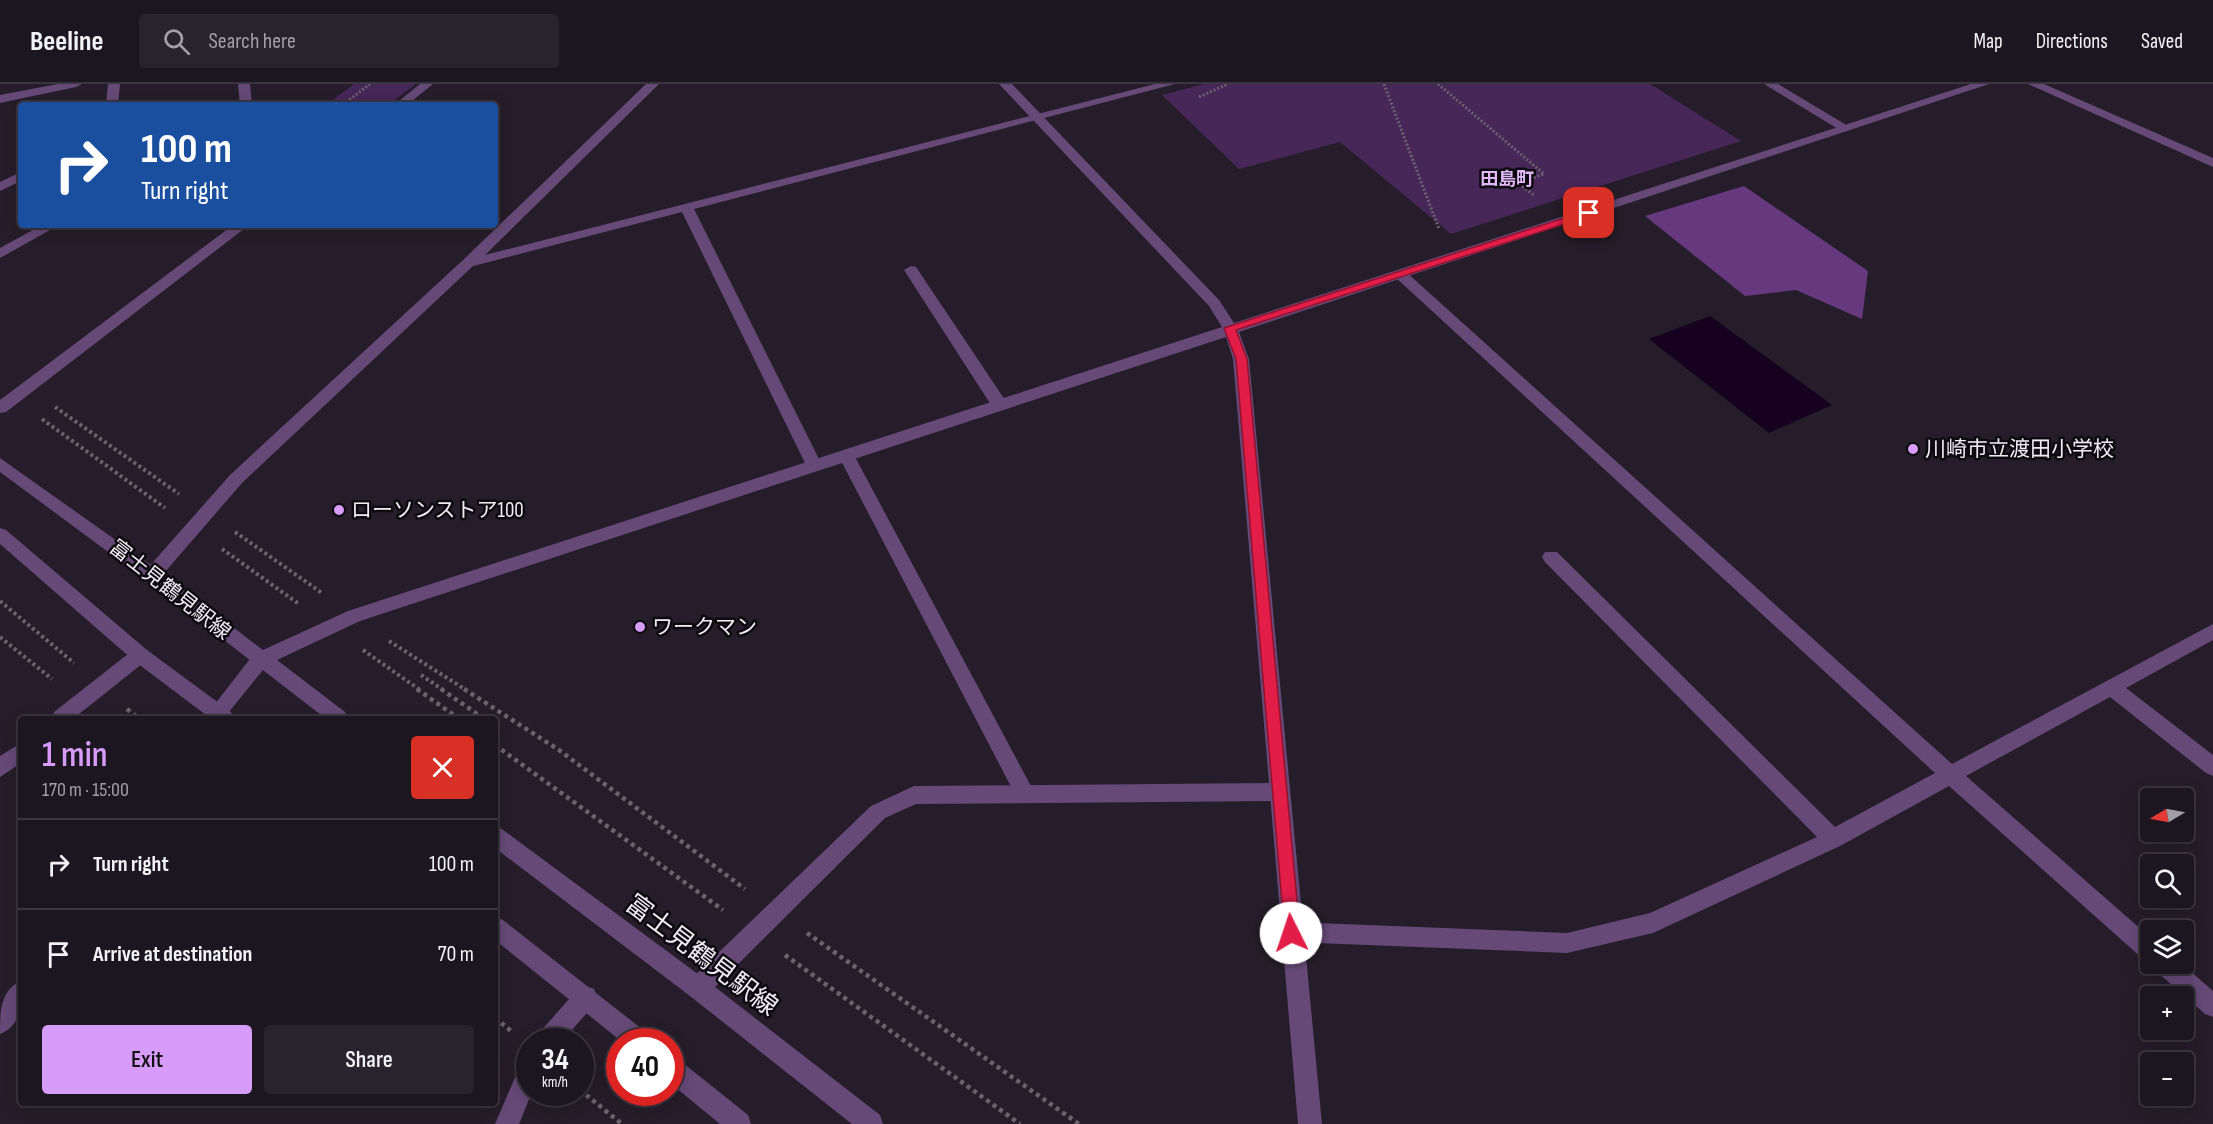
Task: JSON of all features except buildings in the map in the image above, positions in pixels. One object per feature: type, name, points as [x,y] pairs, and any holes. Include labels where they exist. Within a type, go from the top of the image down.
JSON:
[{"type":"street","points":[[0,99],[76,84]]},
{"type":"street","points":[[112,102],[114,84]]},
{"type":"street","points":[[244,84],[246,102]]},
{"type":"street","points":[[404,102],[427,84]]},
{"type":"street","points":[[152,575],[236,479],[468,263],[653,84]]},
{"type":"street","points":[[1005,84],[1214,303],[1230,328],[1241,359],[1310,1124]]},
{"type":"street","points":[[468,263],[1169,84]]},
{"type":"street","points":[[1770,84],[1847,129]]},
{"type":"street","points":[[219,716],[260,660],[354,616],[1230,328],[1983,84]]},
{"type":"street","points":[[2034,84],[2213,163]]},
{"type":"street","points":[[0,187],[18,178]]},
{"type":"street","points":[[686,207],[814,465]]},
{"type":"street","points":[[0,254],[47,228]]},
{"type":"street","points":[[0,408],[238,228]]},
{"type":"street","points":[[911,270],[999,404]]},
{"type":"street","points":[[1400,274],[1950,774],[2140,942]]},
{"type":"street","points":[[846,455],[1025,794]]},
{"type":"street","name":"富士見鶴見駅線","points":[[0,464],[152,575],[335,716]]},
{"type":"street","points":[[0,534],[140,655],[217,716]]},
{"type":"street","points":[[1551,557],[1833,839]]},
{"type":"street","points":[[1291,933],[1567,943],[1653,923],[1833,839],[2213,631]]},
{"type":"street","points":[[64,716],[140,655]]},
{"type":"street","points":[[2110,686],[2213,767]]},
{"type":"street","points":[[0,768],[18,753]]},
{"type":"street","points":[[698,988],[878,812],[914,795],[1280,792]]},
{"type":"street","name":"富士見鶴見駅線","points":[[498,838],[698,988],[870,1124]]},
{"type":"street","points":[[498,929],[623,1028]]},
{"type":"street","points":[[2177,974],[2213,1006]]},
{"type":"street","points":[[0,1023],[18,996]]},
{"type":"street","points":[[559,1028],[586,997]]},
{"type":"street","points":[[684,1079],[739,1124]]},
{"type":"street","points":[[507,1124],[516,1102]]},
{"type":"path","points":[[347,102],[370,84]]},
{"type":"path","points":[[1384,84],[1437,228],[1444,234]]},
{"type":"path","points":[[1438,84],[1544,174],[1518,183],[1543,201]]},
{"type":"path","points":[[28,388],[354,616],[560,750],[776,912],[1079,1124]]},
{"type":"path","points":[[13,398],[455,716]]},
{"type":"path","points":[[0,601],[136,716]]},
{"type":"path","points":[[421,675],[480,716]]},
{"type":"path","points":[[594,1101],[622,1124]]},
{"type":"shaded area","points":[[354,84],[416,84],[392,102],[330,102]]},
{"type":"shaded area","points":[[1204,84],[1650,84],[1741,141],[1451,234],[1340,142],[1239,169],[1162,95]]},
{"type":"shaded area","points":[[1744,186],[1868,271],[1862,319],[1796,290],[1745,296],[1645,216]]},
{"type":"shaded area","points":[[1710,316],[1832,405],[1769,433],[1649,339]]},
{"type":"place","name":"川崎市立渡田小学校","points":[[1913,449]]},
{"type":"place","name":"ローソンストア100","points":[[339,510]]},
{"type":"place","name":"ワークマン","points":[[640,627]]},
{"type":"district","name":"田島町","points":[[1507,179]]},
{"type":"route","points":[[1291,933],[1241,359],[1230,328],[1589,213]]}]
